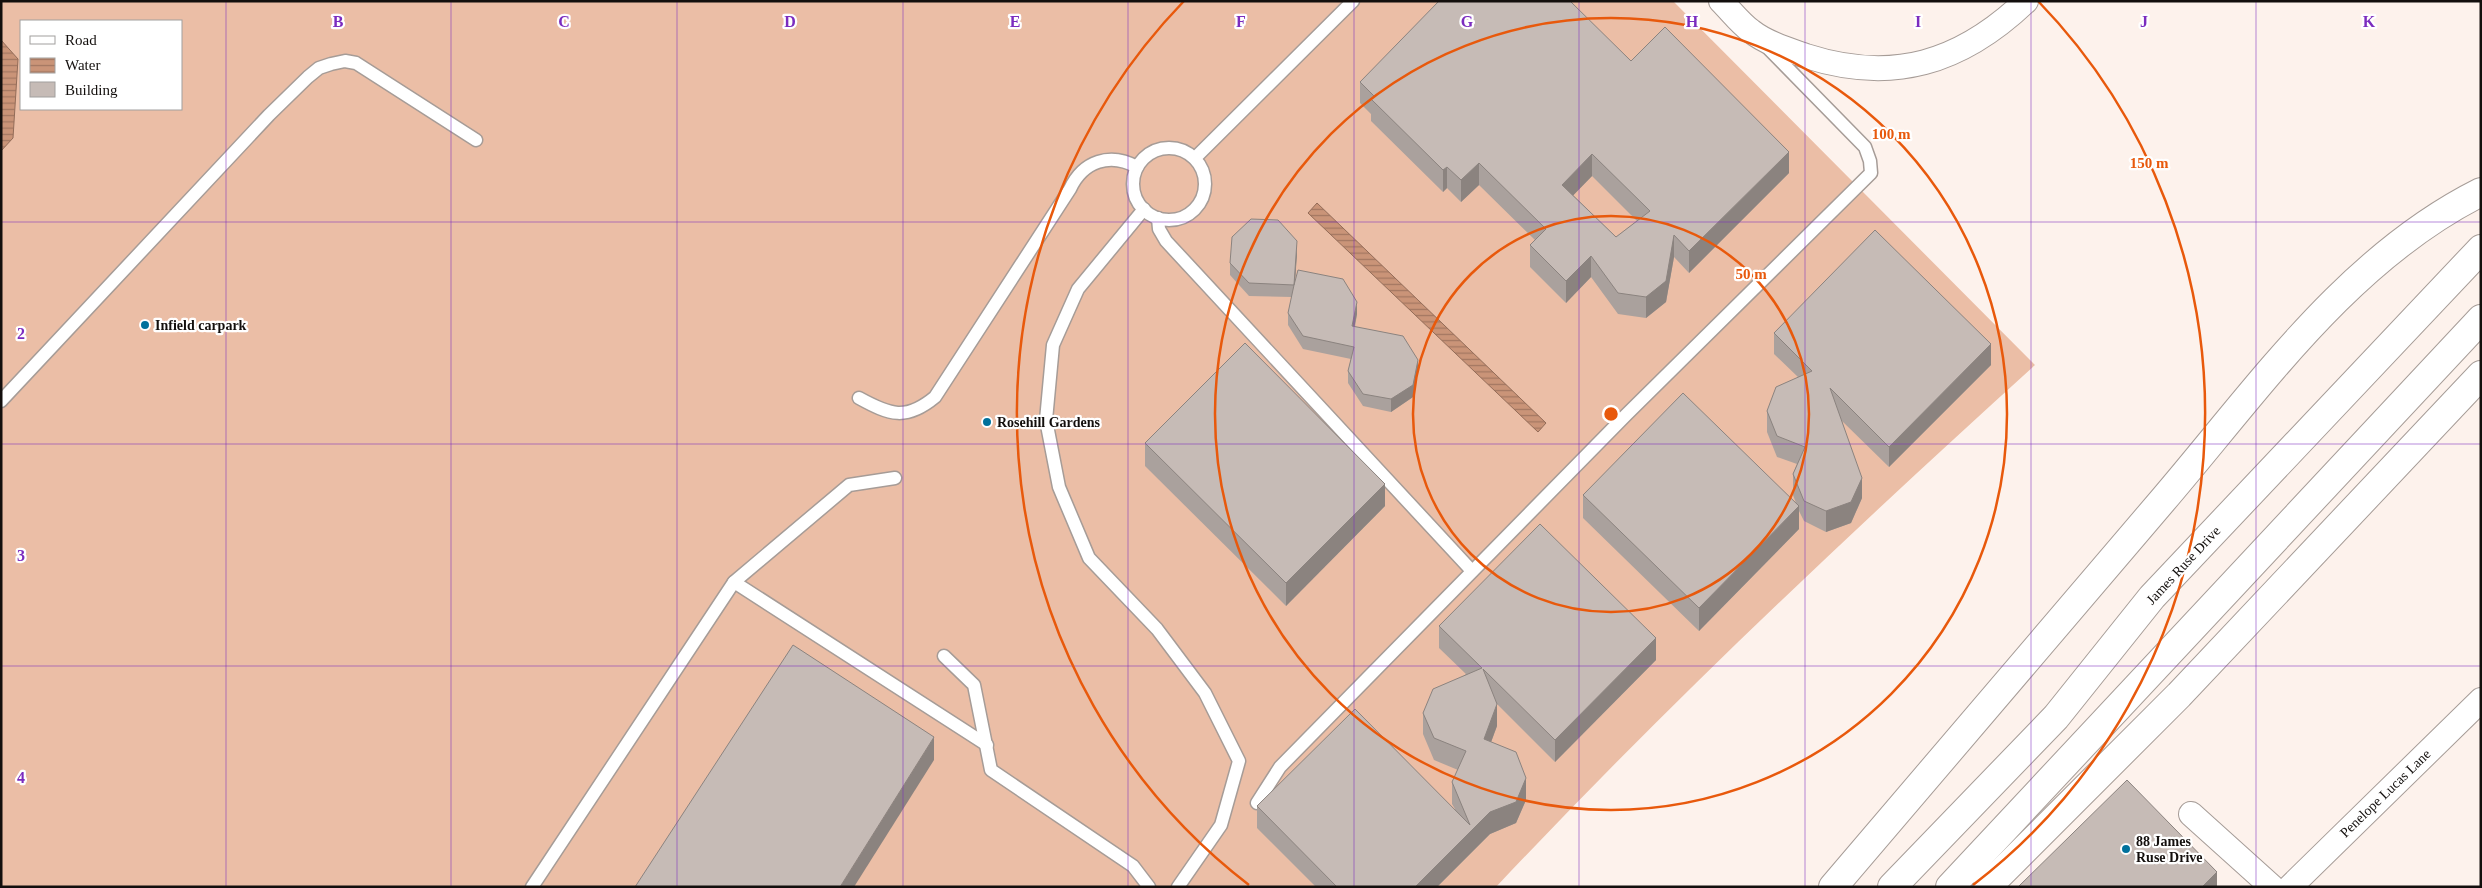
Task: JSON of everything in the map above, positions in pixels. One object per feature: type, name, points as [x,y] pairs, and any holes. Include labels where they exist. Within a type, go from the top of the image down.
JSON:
[{"type":"main road","points":[[1834,887],[2296,341],[2384,255],[2452,206],[2481,192]]},
{"type":"main road","name":"James Ruse Drive","points":[[1892,887],[2056,717],[2152,597],[2481,249]]},
{"type":"main road","points":[[1950,887],[2481,319]]},
{"type":"main road","points":[[1987,887],[2179,695],[2481,375]]},
{"type":"street","points":[[1721,1],[1751,32],[1791,51],[1828,63],[1858,69],[1890,68],[1946,56],[1960,50],[2008,19],[2026,1]]},
{"type":"street","name":"Penelope Lucas Lane","points":[[2290,887],[2481,700]]},
{"type":"street","points":[[2191,814],[2265,885]]},
{"type":"lane","points":[[1195,158],[1353,1]]},
{"type":"lane","points":[[1257,803],[1280,767],[1632,408],[1870,173],[1870,161],[1865,147],[1751,32]]},
{"type":"lane","points":[[1,401],[269,115],[319,68],[345,61],[356,63],[476,140]]},
{"type":"lane","points":[[1164,148],[1175,148],[1186,152],[1195,158],[1202,168],[1205,192],[1200,203],[1193,212],[1184,217],[1174,220],[1158,218],[1144,209],[1134,190],[1137,167],[1144,158],[1164,148]]},
{"type":"lane","points":[[859,398],[878,409],[894,414],[907,414],[918,410],[935,397],[1065,198],[1075,178],[1089,165],[1108,159],[1118,160],[1137,167]]},
{"type":"lane","points":[[1144,209],[1078,289],[1054,344],[1046,420],[1059,486],[1089,558],[1157,629],[1204,694],[1239,761],[1222,825],[1178,887]]},
{"type":"lane","points":[[1158,218],[1158,229],[1166,241],[1472,571]]},
{"type":"lane","points":[[532,887],[734,582],[849,485],[896,478]]},
{"type":"lane","points":[[734,582],[987,745]]},
{"type":"lane","points":[[944,656],[974,685],[991,770],[1133,866],[1149,887]]},
{"type":"shaded area","name":"Rosehill Gardens","points":[[1,1],[1673,1],[2035,365],[1761,620],[1627,752],[1496,887],[1,887]]},
{"type":"water","points":[[1,40],[18,59],[13,138],[1,151]]},
{"type":"water","points":[[1317,203],[1546,423],[1538,432],[1308,213]]},
{"type":"building","points":[[1439,1],[1570,1],[1631,61],[1665,27],[1789,152],[1689,251],[1674,235],[1666,281],[1646,297],[1618,293],[1591,256],[1566,281],[1530,245],[1546,229],[1479,163],[1461,180],[1447,167],[1443,170],[1371,99],[1374,96],[1360,82]],"holes":[[[1592,154],[1650,211],[1616,237],[1562,185]]]},
{"type":"building","points":[[1251,219],[1278,220],[1297,241],[1294,285],[1249,283],[1230,263],[1232,237]]},
{"type":"building","points":[[1875,230],[1991,344],[1889,447],[1830,388],[1862,478],[1851,502],[1826,511],[1804,501],[1793,474],[1805,447],[1777,436],[1767,411],[1776,387],[1812,371],[1774,333]]},
{"type":"building","points":[[1298,270],[1343,279],[1357,302],[1352,326],[1403,336],[1418,360],[1413,385],[1391,399],[1363,394],[1348,371],[1354,347],[1303,336],[1288,313]]},
{"type":"building","points":[[1245,343],[1385,484],[1286,583],[1145,443]]},
{"type":"building","points":[[1683,393],[1799,506],[1699,608],[1583,495]]},
{"type":"building","points":[[1540,524],[1656,638],[1555,740],[1483,669],[1497,704],[1484,739],[1516,752],[1526,778],[1516,802],[1490,812],[1415,887],[1337,887],[1257,806],[1355,709],[1470,825],[1452,782],[1466,751],[1434,738],[1423,713],[1433,689],[1482,668],[1439,626]]},
{"type":"building","points":[[793,645],[934,737],[840,887],[635,887]]},
{"type":"building","points":[[2127,780],[2217,872],[2202,887],[2018,887]]},
{"type":"place","name":"Infield carpark","points":[[145,325]]},
{"type":"place","name":"Rosehill Gardens","points":[[987,422]]},
{"type":"place","name":"88 James Ruse Drive","points":[[2126,849]]}]
